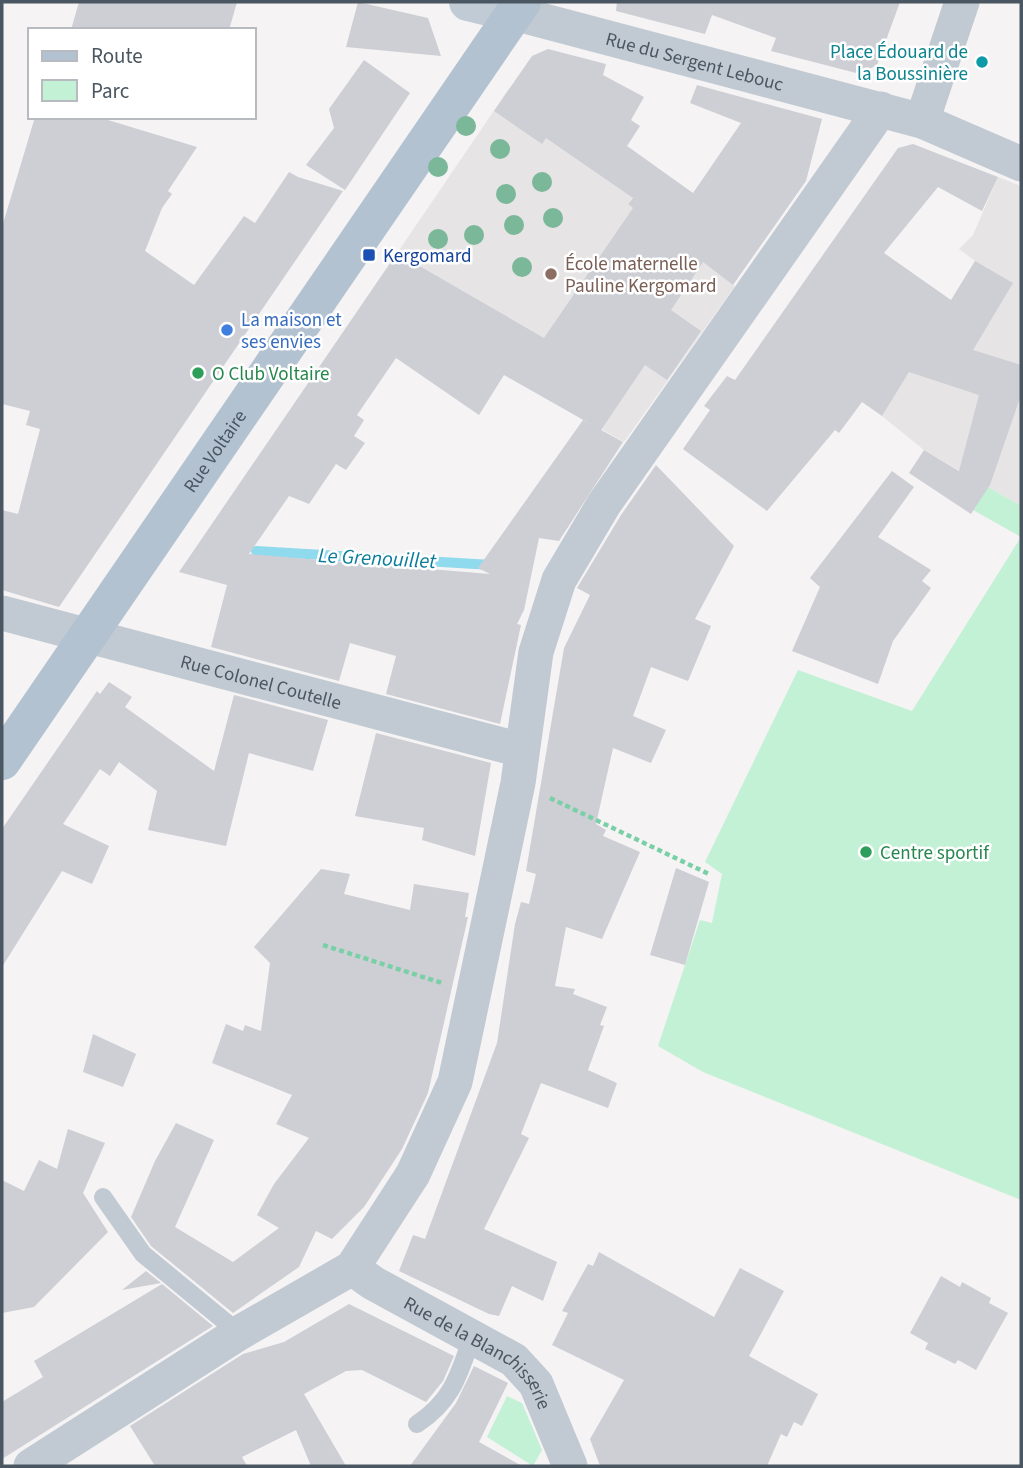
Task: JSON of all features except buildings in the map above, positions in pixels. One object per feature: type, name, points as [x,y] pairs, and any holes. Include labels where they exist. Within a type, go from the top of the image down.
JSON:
[{"type":"main road","name":"Rue du Sergent Lebouc","points":[[468,2],[518,8]]},
{"type":"main road","name":"Rue Voltaire","points":[[2,761],[518,8]]},
{"type":"street","points":[[922,121],[962,2]]},
{"type":"street","name":"Rue du Sergent Lebouc","points":[[518,8],[922,121],[1021,164]]},
{"type":"street","points":[[31,1466],[239,1333],[352,1268],[413,1174],[455,1082],[519,766],[536,652],[559,580],[604,505],[881,109]]},
{"type":"street","name":"Rue Colonel Coutelle","points":[[2,613],[88,635],[519,766]]},
{"type":"street","name":"Rue de la Blanchisserie","points":[[352,1268],[373,1283],[514,1360],[536,1384],[570,1466]]},
{"type":"lane","points":[[103,1197],[143,1254],[239,1333]]},
{"type":"lane","points":[[417,1424],[438,1410],[456,1382],[474,1338]]},
{"type":"path","points":[[519,766],[711,875]]},
{"type":"path","points":[[323,945],[425,979],[474,990]]},
{"type":"shaded area","name":"École maternelle Pauline Kergomard","points":[[510,87],[572,130],[627,146],[654,165],[628,204],[735,286],[624,442],[368,296]]},
{"type":"shaded area","points":[[998,177],[1021,186],[1021,506],[924,450],[882,416],[975,261],[959,249],[973,235]]},
{"type":"green space","points":[[988,487],[1021,506],[1021,537],[973,510]]},
{"type":"green space","name":"Centre sportif","points":[[1021,537],[1021,1200],[703,1072],[658,1046],[700,920],[712,923],[722,874],[705,862],[798,670],[912,711]]},
{"type":"green space","points":[[507,1396],[522,1403],[542,1450],[533,1466],[487,1437]]},
{"type":"waterway","name":"Le Grenouillet","points":[[256,551],[492,565]]},
{"type":"place","name":"Place Édouard de la Boussinière","points":[[982,62]]},
{"type":"place","name":"Kergomard","points":[[369,255]]},
{"type":"place","name":"École maternelle Pauline Kergomard","points":[[551,274]]},
{"type":"place","name":"La maison et ses envies","points":[[227,330]]},
{"type":"place","name":"O Club Voltaire","points":[[198,373]]},
{"type":"place","name":"Centre sportif","points":[[866,852]]}]
